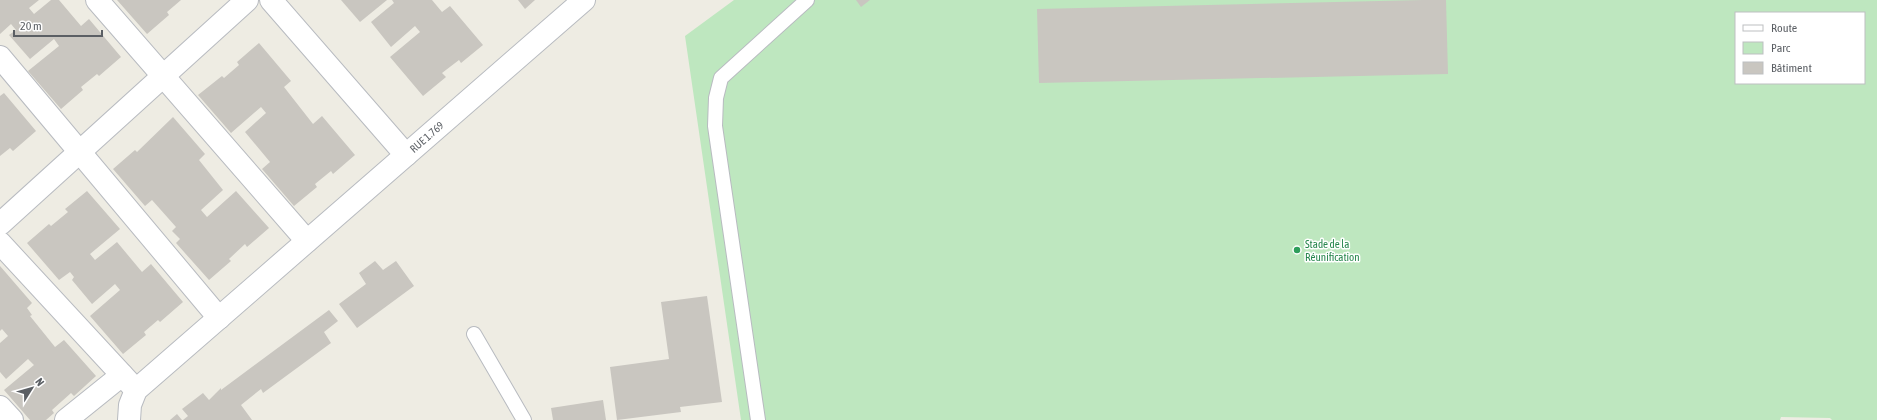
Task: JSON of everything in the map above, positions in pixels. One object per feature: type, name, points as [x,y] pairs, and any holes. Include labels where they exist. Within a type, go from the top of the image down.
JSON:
[{"type":"street","points":[[97,0],[307,241]]},
{"type":"street","points":[[0,224],[247,0]]},
{"type":"street","name":"RUE 1.769","points":[[271,0],[406,155],[584,0]]},
{"type":"street","points":[[0,57],[219,318]]},
{"type":"street","points":[[66,420],[129,382],[219,318],[406,155]]},
{"type":"street","points":[[0,243],[129,382],[129,420]]},
{"type":"street","points":[[0,407],[12,420]]},
{"type":"lane","points":[[758,420],[715,126],[716,98],[721,78],[807,0]]},
{"type":"lane","points":[[474,334],[524,420]]},
{"type":"green space","name":"Stade de la Réunification","points":[[734,0],[1877,0],[1877,420],[1832,420],[1830,418],[1781,417],[1780,420],[741,420],[685,36]]},
{"type":"building","points":[[0,0],[39,0],[29,8],[34,14],[51,0],[59,0],[81,26],[89,19],[121,57],[99,76],[97,74],[81,87],[83,90],[61,109],[28,71],[59,46],[54,39],[30,59],[9,35],[16,30],[11,24],[0,34]]},
{"type":"building","points":[[117,0],[181,0],[167,12],[169,15],[147,34]]},
{"type":"building","points":[[341,0],[387,0],[360,22]]},
{"type":"building","points":[[392,0],[432,0],[442,12],[450,6],[483,45],[461,63],[459,60],[442,73],[446,77],[423,96],[390,57],[420,32],[415,26],[391,47],[371,22],[394,3]]},
{"type":"building","points":[[518,0],[535,0],[525,9]]},
{"type":"building","points":[[856,0],[870,0],[861,7]]},
{"type":"building","points":[[1446,0],[1448,74],[1039,83],[1037,9]]},
{"type":"building","points":[[259,43],[291,81],[284,87],[313,124],[322,116],[355,155],[333,174],[331,171],[315,184],[317,187],[294,206],[262,169],[270,162],[245,132],[266,113],[261,107],[231,133],[198,95],[222,76],[224,78],[239,65],[237,62]]},
{"type":"building","points":[[4,93],[36,131],[13,151],[10,148],[0,156],[0,96]]},
{"type":"building","points":[[173,117],[205,154],[199,160],[223,190],[201,210],[207,217],[236,191],[269,228],[247,247],[245,244],[229,259],[231,261],[209,280],[176,243],[180,239],[172,231],[176,227],[152,200],[145,206],[113,169],[135,150],[137,152]]},
{"type":"building","points":[[87,191],[120,229],[90,254],[95,260],[117,242],[142,272],[151,264],[183,302],[160,322],[158,320],[144,332],[146,335],[123,354],[90,316],[120,290],[115,284],[92,304],[72,280],[74,277],[70,272],[59,280],[27,243],[49,224],[51,226],[68,212],[65,209]]},
{"type":"building","points":[[375,261],[383,270],[396,261],[414,286],[357,328],[339,304],[366,284],[359,273]]},
{"type":"building","points":[[0,266],[32,303],[27,308],[32,315],[30,316],[55,347],[64,340],[96,376],[74,396],[71,393],[52,410],[54,413],[46,420],[30,420],[4,390],[34,365],[28,359],[6,379],[0,372],[0,343],[8,336],[2,329],[0,331]]},
{"type":"building","points":[[707,296],[722,402],[680,407],[681,412],[617,420],[610,367],[669,359],[661,302]]},
{"type":"building","points":[[329,310],[338,321],[324,332],[331,343],[263,393],[261,389],[241,405],[252,420],[183,420],[188,416],[182,409],[203,393],[209,400],[221,388],[221,390]]},
{"type":"building","points":[[603,400],[606,420],[553,420],[551,408]]},
{"type":"building","points":[[177,414],[182,420],[170,420]]},
{"type":"place","name":"Stade de la Réunification","points":[[1297,250]]}]
